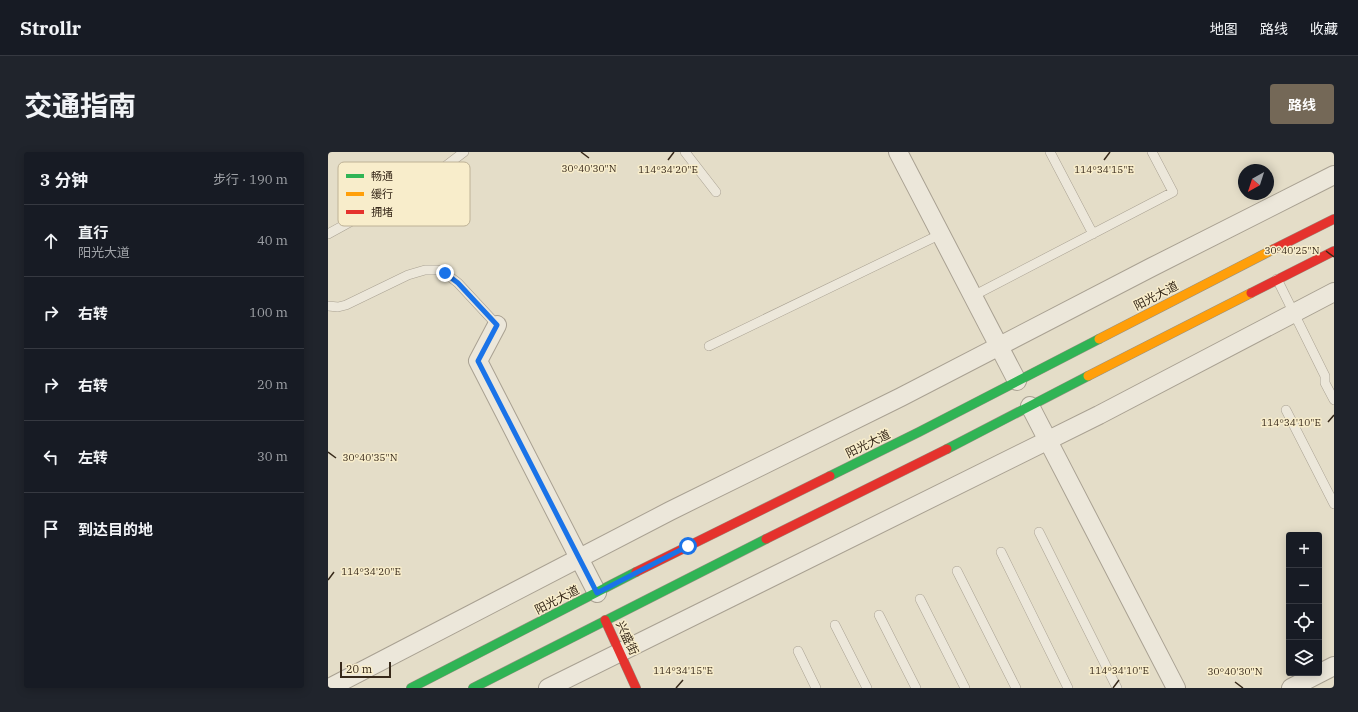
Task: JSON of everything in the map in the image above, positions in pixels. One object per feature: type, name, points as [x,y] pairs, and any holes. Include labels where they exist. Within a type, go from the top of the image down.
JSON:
[{"type":"main road","name":"阳光大道","points":[[411,688],[919,432],[1334,219]]},
{"type":"main road","points":[[473,688],[701,571],[932,457],[1334,251]]},
{"type":"main road","name":"兴盛街","points":[[605,620],[636,688]]},
{"type":"street","points":[[898,152],[1017,381]]},
{"type":"street","points":[[329,688],[579,558],[1334,175]]},
{"type":"street","points":[[548,688],[1048,440],[1334,292]]},
{"type":"street","points":[[497,325],[478,361],[597,593]]},
{"type":"street","points":[[1030,406],[1176,688]]},
{"type":"street","points":[[1291,688],[1334,666]]},
{"type":"lane","points":[[451,162],[464,152]]},
{"type":"lane","points":[[685,152],[716,192]]},
{"type":"lane","points":[[1050,152],[1092,234]]},
{"type":"lane","points":[[973,296],[1173,192],[1152,152]]},
{"type":"lane","points":[[328,234],[343,226]]},
{"type":"lane","points":[[709,346],[941,234]]},
{"type":"lane","points":[[328,306],[338,307],[346,305],[408,276],[425,270],[437,270],[445,273],[458,283],[497,325]]},
{"type":"lane","points":[[1277,279],[1325,376],[1325,383],[1334,400]]},
{"type":"lane","points":[[1286,410],[1334,504]]},
{"type":"lane","points":[[1039,532],[1117,688]]},
{"type":"lane","points":[[1001,552],[1068,688]]},
{"type":"lane","points":[[957,571],[1016,688]]},
{"type":"lane","points":[[920,598],[965,688]]},
{"type":"lane","points":[[879,615],[916,688]]},
{"type":"lane","points":[[835,624],[867,688]]},
{"type":"lane","points":[[798,651],[816,688]]},
{"type":"traffic: fast","points":[[830,476],[1099,339]]},
{"type":"traffic: fast","points":[[947,449],[1088,376]]},
{"type":"traffic: fast","points":[[473,688],[766,539]]},
{"type":"traffic: fast","points":[[411,688],[636,572]]},
{"type":"traffic: slow","points":[[1099,339],[1274,249]]},
{"type":"traffic: slow","points":[[1088,376],[1251,293]]},
{"type":"traffic: jam","points":[[1274,249],[1334,219]]},
{"type":"traffic: jam","points":[[1251,293],[1334,251]]},
{"type":"traffic: jam","points":[[766,539],[947,449]]},
{"type":"traffic: jam","points":[[636,572],[830,476]]},
{"type":"traffic: jam","points":[[605,620],[636,688]]},
{"type":"route","points":[[445,273],[458,283],[497,325],[478,361],[597,593],[688,546]]}]
